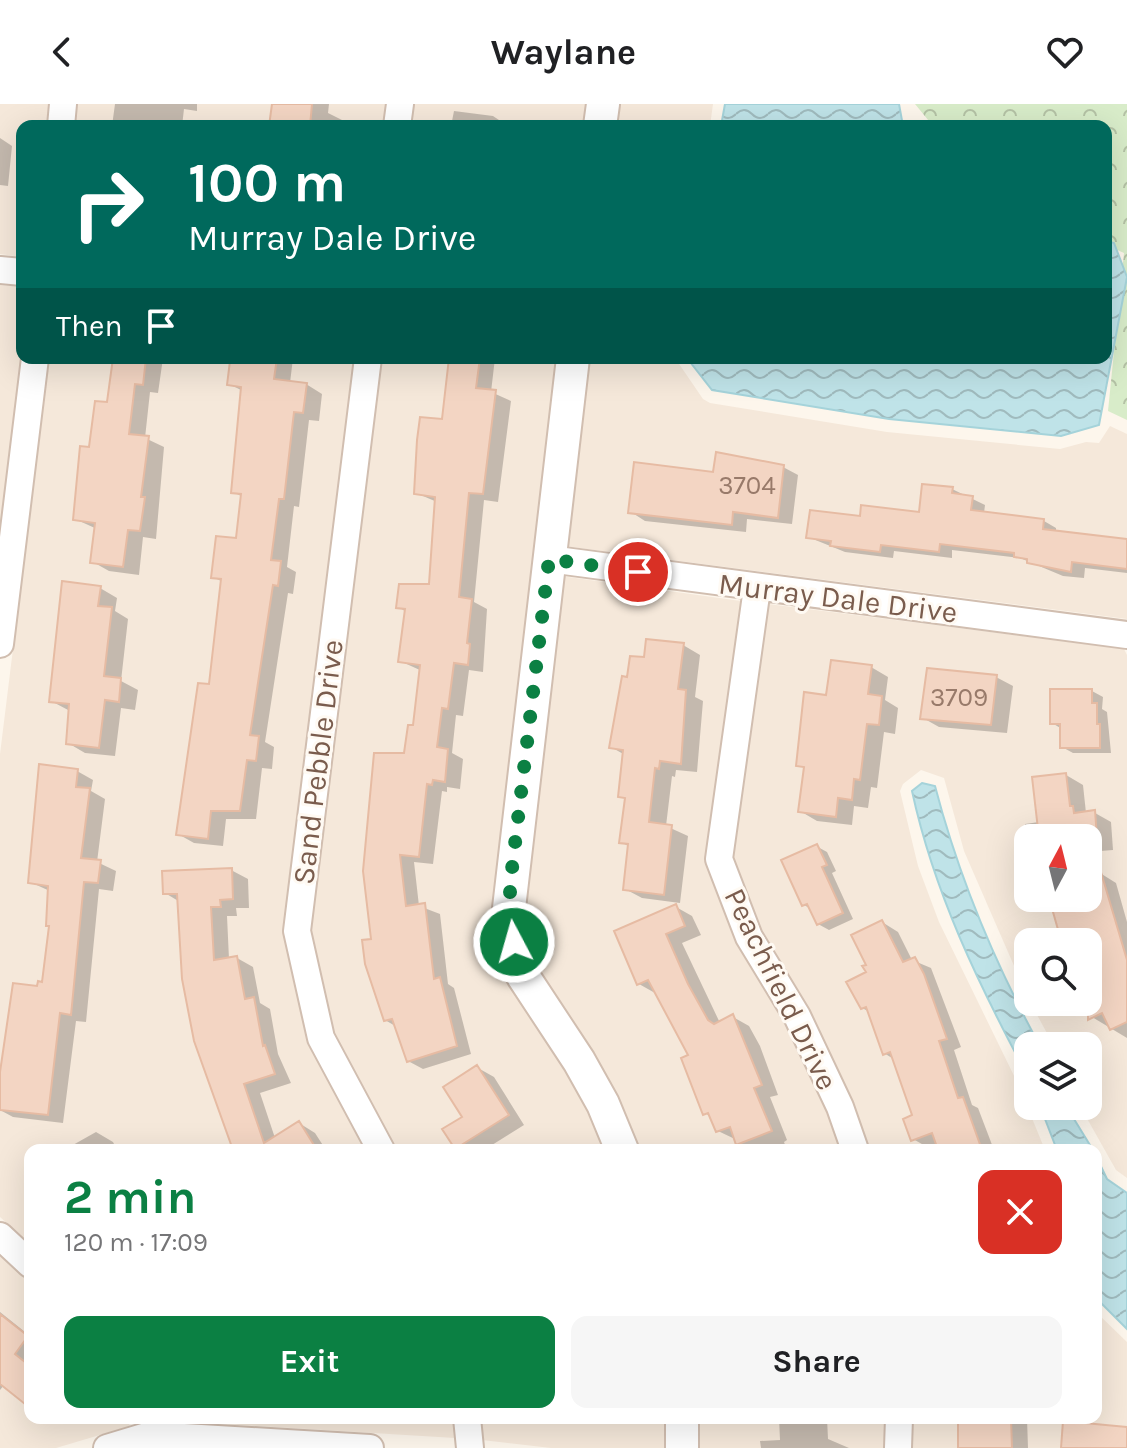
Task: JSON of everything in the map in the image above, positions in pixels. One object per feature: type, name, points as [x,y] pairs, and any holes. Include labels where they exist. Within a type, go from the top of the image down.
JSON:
[{"type":"street","points":[[0,644],[34,364]]},
{"type":"street","name":"Sand Pebble Drive","points":[[367,364],[297,931],[321,1038],[378,1144]]},
{"type":"street","points":[[572,364],[509,908],[523,976],[579,1061],[603,1104],[620,1144]]},
{"type":"street","name":"Murray Dale Drive","points":[[549,559],[1127,635]]},
{"type":"street","name":"Peachfield Drive","points":[[757,588],[719,859],[749,937],[797,1016],[840,1107],[853,1144]]},
{"type":"street","points":[[0,1236],[24,1258]]},
{"type":"street","points":[[468,1424],[470,1448]]},
{"type":"street","points":[[682,1424],[682,1448]]},
{"type":"street","points":[[898,1448],[899,1424]]},
{"type":"street","points":[[107,1448],[145,1426],[370,1448]]},
{"type":"shaded area","points":[[0,104],[50,104],[48,120],[16,120],[16,256],[0,254]]},
{"type":"shaded area","points":[[76,104],[386,104],[384,120],[75,120]]},
{"type":"shaded area","points":[[413,104],[589,104],[588,120],[411,120]]},
{"type":"shaded area","points":[[616,104],[713,104],[711,120],[615,120]]},
{"type":"shaded area","points":[[0,285],[16,286],[16,364],[21,364],[0,535]]},
{"type":"shaded area","points":[[48,364],[354,364],[283,929],[310,1046],[362,1144],[24,1144],[24,1239],[0,1217],[0,754]]},
{"type":"shaded area","points":[[380,364],[559,364],[512,984],[568,1070],[591,1111],[605,1144],[393,1144],[334,1032],[310,929]]},
{"type":"shaded area","points":[[585,364],[679,364],[703,399],[710,403],[887,432],[1060,449],[1086,442],[1099,443],[1110,426],[1127,434],[1127,619],[564,546]]},
{"type":"shaded area","points":[[561,576],[741,601],[707,865],[738,945],[786,1024],[828,1114],[838,1144],[634,1144],[536,970],[523,908]]},
{"type":"shaded area","points":[[768,604],[1124,649],[1127,655],[1127,1178],[1116,1170],[1088,1120],[1102,1120],[1102,1032],[1046,1032],[1038,1016],[1102,1016],[1102,928],[1014,928],[1014,966],[964,851],[944,778],[921,770],[903,784],[900,791],[918,866],[939,922],[1014,1076],[1014,1120],[1033,1120],[1043,1144],[867,1144],[852,1100],[809,1009],[761,929],[733,857]]},
{"type":"shaded area","points":[[0,1256],[24,1278],[24,1424],[130,1426],[56,1448],[0,1448]]},
{"type":"shaded area","points":[[1102,1318],[1127,1342],[1127,1448],[912,1448],[913,1424],[1102,1424]]},
{"type":"shaded area","points":[[224,1424],[454,1424],[455,1438]]},
{"type":"shaded area","points":[[481,1424],[669,1424],[669,1448],[551,1448],[482,1440]]},
{"type":"shaded area","points":[[695,1424],[886,1424],[885,1448],[696,1448]]},
{"type":"green space","points":[[915,104],[1127,104],[1127,420],[1108,411],[1124,253],[1112,248],[1112,120],[928,120]]},
{"type":"water","points":[[725,104],[899,104],[902,120],[722,120]]},
{"type":"water","points":[[1112,242],[1127,277],[1112,356]]},
{"type":"water","points":[[692,364],[1111,364],[1099,425],[1061,436],[889,419],[712,390]]},
{"type":"water","points":[[922,783],[935,786],[979,919],[1014,995],[1014,1016],[1025,1016],[1033,1032],[1014,1032],[1014,1050],[945,902],[912,791]]},
{"type":"water","points":[[1045,1120],[1075,1120],[1089,1144],[1055,1144]]},
{"type":"water","points":[[1102,1169],[1107,1179],[1127,1193],[1127,1329],[1102,1304]]},
{"type":"building","points":[[272,104],[312,104],[311,120],[270,120]]},
{"type":"building","points":[[112,364],[145,364],[143,385],[135,384],[129,434],[149,436],[141,497],[145,497],[140,531],[128,530],[123,567],[90,563],[95,523],[73,520],[80,446],[89,447],[95,401],[107,402]]},
{"type":"building","points":[[230,364],[276,364],[274,379],[307,383],[303,413],[294,412],[284,499],[279,499],[271,560],[281,561],[278,586],[273,585],[250,735],[259,736],[256,761],[247,760],[240,811],[211,811],[208,839],[176,835],[198,683],[209,684],[221,579],[211,578],[216,536],[236,538],[241,494],[231,493],[241,387],[227,385]]},
{"type":"building","points":[[448,364],[479,364],[476,388],[496,390],[483,494],[469,493],[459,597],[472,599],[468,665],[454,663],[448,709],[442,708],[437,747],[448,749],[445,782],[433,780],[432,785],[427,784],[419,857],[400,855],[406,906],[425,903],[434,979],[440,977],[457,1046],[407,1062],[392,1019],[384,1021],[365,964],[362,940],[371,939],[363,871],[374,753],[404,753],[408,725],[413,725],[420,665],[398,662],[405,609],[396,608],[399,584],[429,584],[435,497],[414,494],[417,440],[420,417],[442,419]]},
{"type":"building","points":[[716,452],[784,465],[778,518],[733,512],[732,525],[628,513],[634,462],[713,472]]},
{"type":"building","points":[[922,484],[953,487],[952,493],[973,496],[971,510],[1044,519],[1043,529],[1127,539],[1127,569],[1072,562],[1071,572],[1027,563],[1027,559],[1014,557],[1014,553],[940,544],[939,552],[881,545],[880,552],[830,546],[831,541],[806,538],[810,510],[860,516],[861,505],[919,512]]},
{"type":"building","points":[[62,581],[101,586],[98,606],[112,607],[104,676],[121,678],[119,702],[105,700],[99,748],[66,744],[69,704],[49,702]]},
{"type":"building","points":[[646,639],[684,643],[678,689],[686,690],[681,764],[660,761],[659,769],[655,768],[649,822],[672,825],[664,895],[623,890],[628,844],[619,843],[625,798],[618,797],[623,750],[609,748],[622,676],[627,677],[630,656],[644,657]]},
{"type":"building","points":[[831,660],[872,665],[868,694],[882,696],[879,725],[867,724],[860,780],[854,779],[852,800],[838,798],[836,817],[798,812],[804,767],[796,766],[804,692],[826,695]]},
{"type":"building","points":[[927,668],[997,675],[991,725],[920,719]]},
{"type":"building","points":[[1050,689],[1092,689],[1092,703],[1097,703],[1097,724],[1100,724],[1100,748],[1060,748],[1060,724],[1050,724]]},
{"type":"building","points":[[39,764],[78,769],[76,787],[90,788],[81,858],[101,860],[98,883],[84,882],[71,1015],[60,1013],[48,1115],[0,1110],[0,1072],[13,983],[37,986],[38,981],[42,982],[49,926],[46,926],[48,886],[28,883]]},
{"type":"building","points":[[1066,773],[1070,806],[1073,806],[1074,813],[1095,810],[1096,824],[1037,824],[1032,777]]},
{"type":"building","points":[[817,844],[827,865],[822,867],[843,913],[817,925],[807,904],[802,906],[781,860]]},
{"type":"building","points":[[232,868],[233,899],[220,900],[221,907],[211,907],[214,960],[237,956],[245,999],[254,997],[263,1046],[275,1074],[244,1084],[264,1143],[299,1121],[313,1144],[231,1144],[194,1041],[182,979],[177,894],[163,894],[162,871]]},
{"type":"building","points":[[1102,876],[1127,960],[1127,1022],[1110,1030],[1102,1013],[1102,928],[1058,928],[1053,912],[1102,912]]},
{"type":"building","points":[[676,904],[685,926],[666,934],[708,1020],[714,1024],[733,1014],[762,1085],[754,1088],[772,1131],[739,1144],[736,1144],[730,1127],[716,1132],[708,1113],[703,1115],[681,1058],[688,1055],[648,980],[637,985],[614,931]]},
{"type":"building","points":[[882,920],[903,962],[915,957],[947,1039],[939,1041],[958,1098],[963,1097],[980,1144],[936,1144],[932,1133],[911,1141],[903,1119],[912,1115],[890,1052],[883,1055],[866,1007],[861,1009],[846,982],[866,972],[862,966],[866,965],[851,935]]},
{"type":"building","points":[[477,1065],[509,1115],[463,1144],[452,1144],[442,1129],[462,1117],[443,1087]]},
{"type":"building","points":[[0,1314],[24,1333],[24,1342],[15,1354],[24,1361],[24,1403],[0,1384]]},
{"type":"building","points":[[958,1424],[1011,1424],[1012,1448],[958,1448]]},
{"type":"building","points":[[1063,1424],[1127,1427],[1127,1448],[1061,1448]]},
{"type":"route","points":[[514,942],[509,908],[511,877],[549,559],[638,572]]}]
